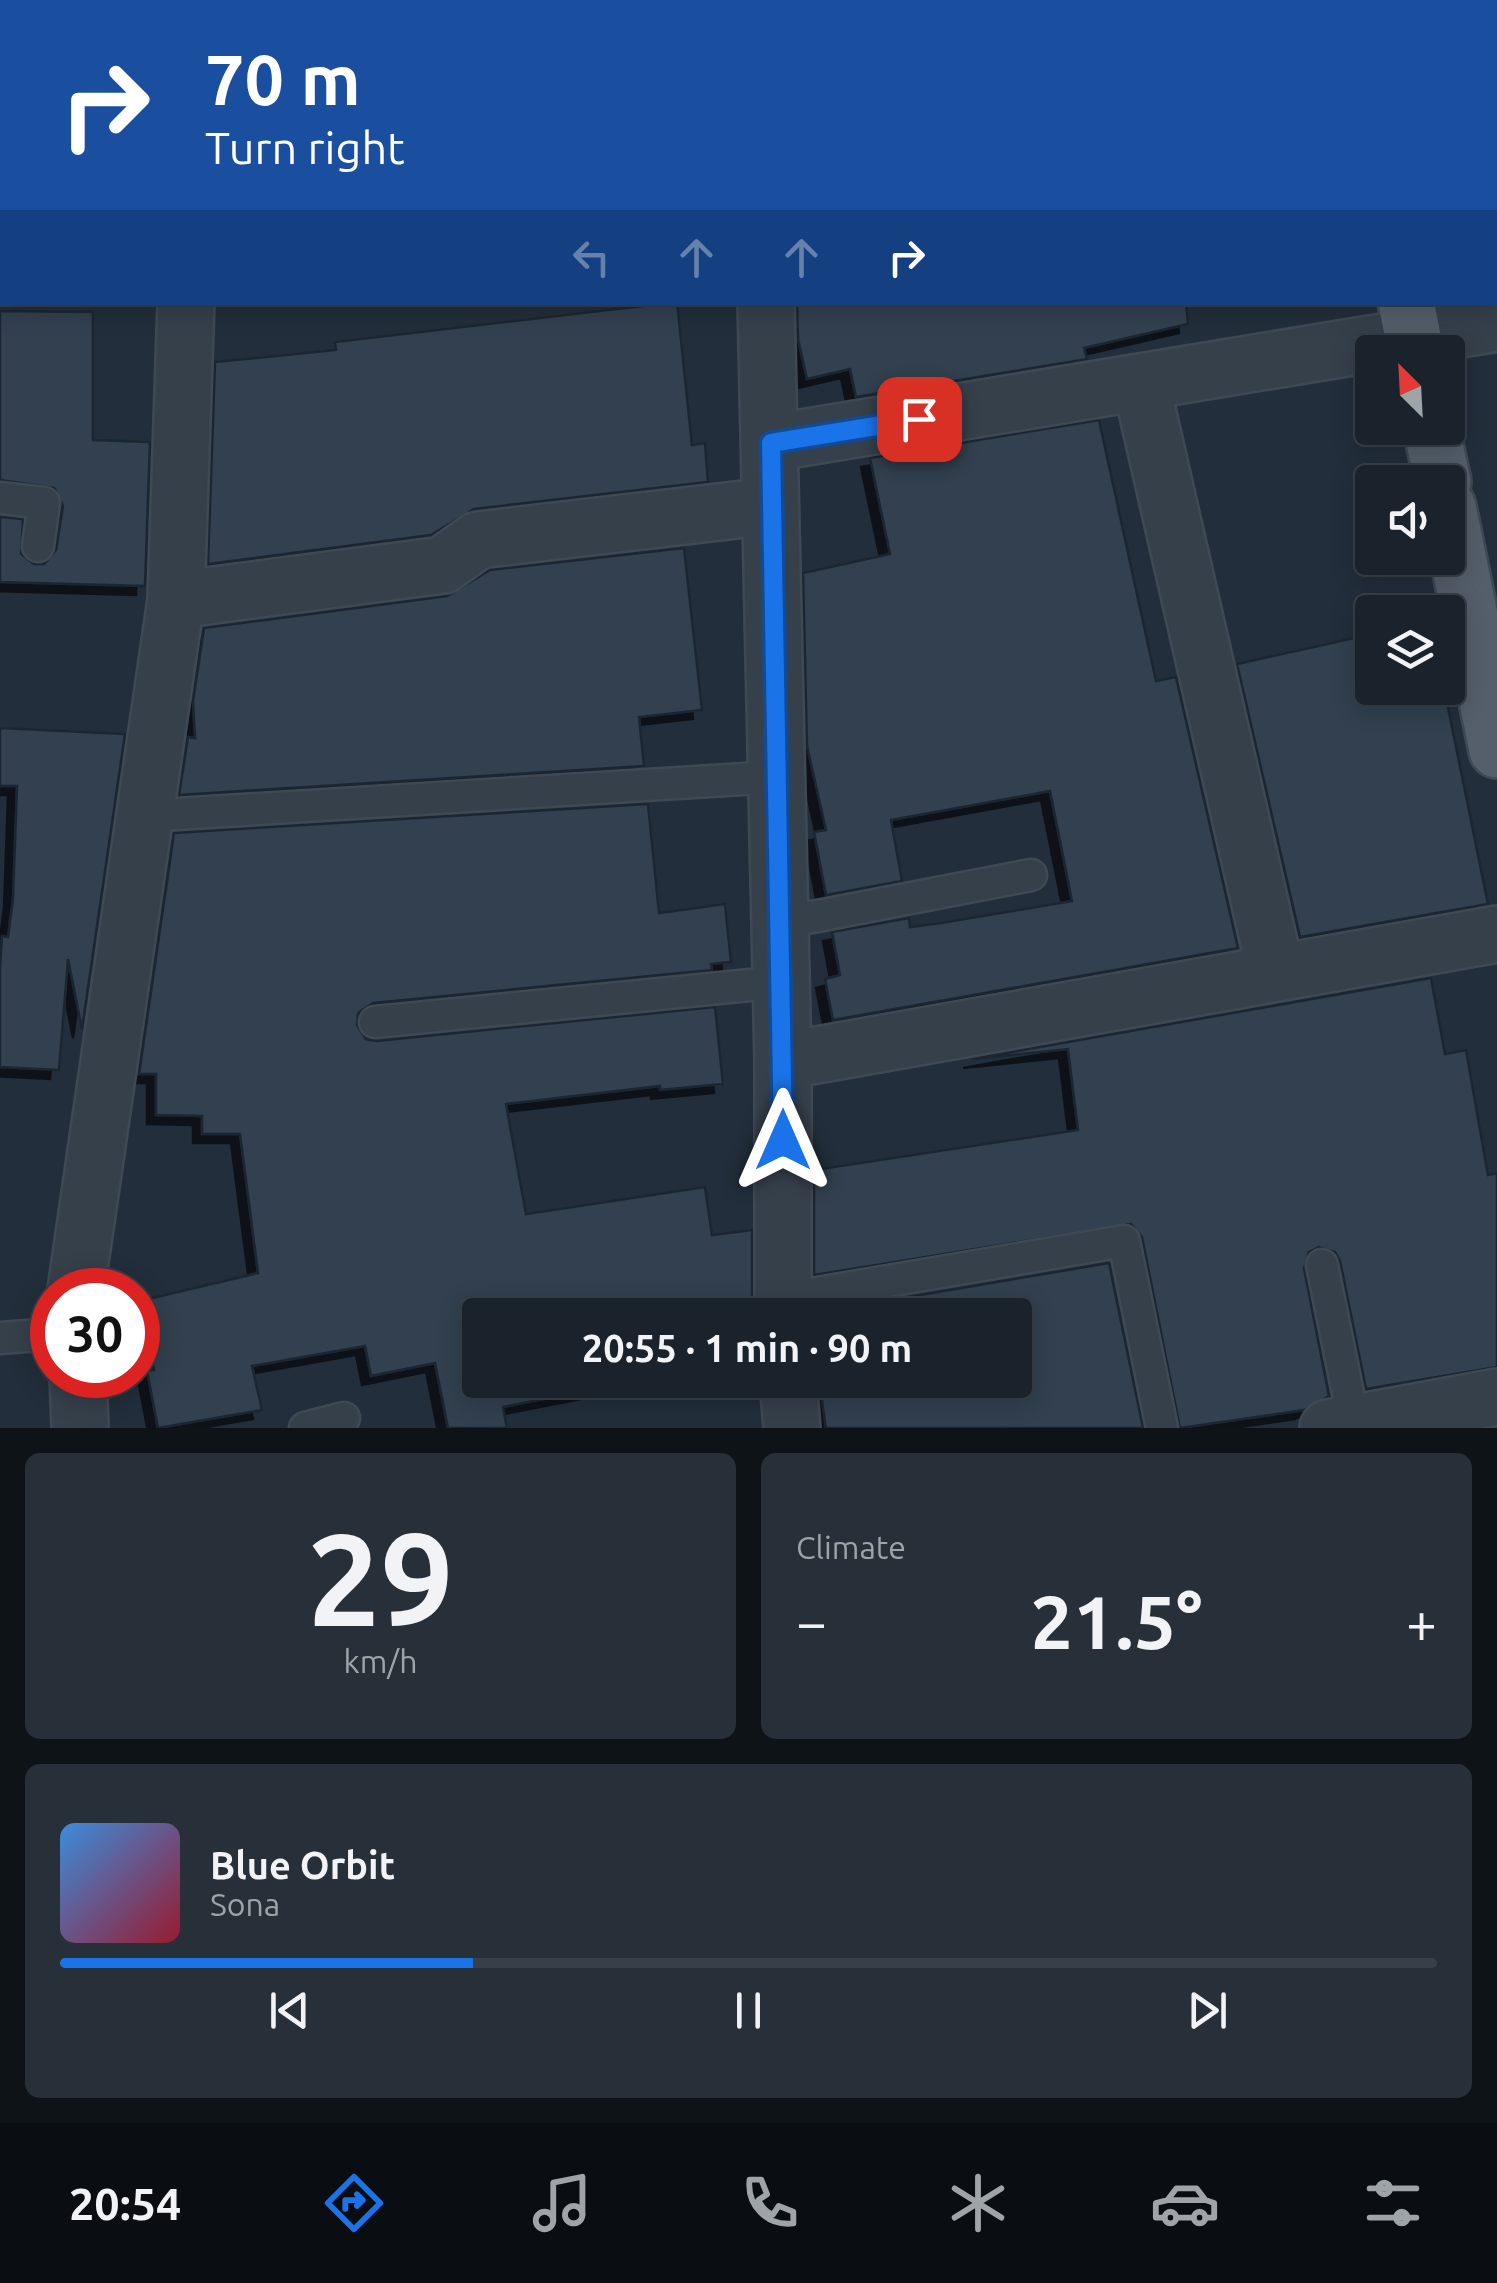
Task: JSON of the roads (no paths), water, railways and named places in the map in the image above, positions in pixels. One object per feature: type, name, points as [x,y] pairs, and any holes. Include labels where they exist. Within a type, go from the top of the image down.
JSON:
[{"type":"main road","points":[[1462,575],[1497,750]]},
{"type":"street","points":[[79,1268],[176,600],[186,305]]},
{"type":"street","points":[[766,305],[784,1061],[783,1298]]},
{"type":"street","points":[[771,443],[1141,384],[1412,332],[1497,324]]},
{"type":"street","points":[[1141,384],[1276,973]]},
{"type":"street","points":[[176,600],[443,565],[478,540],[770,506]]},
{"type":"street","points":[[784,1061],[1497,934]]},
{"type":"street","points":[[1341,1426],[1497,1397]]},
{"type":"street","points":[[79,1398],[80,1428]]},
{"type":"street","points":[[790,1398],[792,1428]]},
{"type":"lane","points":[[0,498],[44,503],[38,546]]},
{"type":"lane","points":[[144,816],[777,777]]},
{"type":"lane","points":[[780,923],[1032,875]]},
{"type":"lane","points":[[375,1022],[781,982]]},
{"type":"lane","points":[[830,1298],[1124,1241],[1162,1428]]},
{"type":"lane","points":[[1322,1264],[1341,1426]]},
{"type":"lane","points":[[0,1338],[30,1336]]},
{"type":"lane","points":[[305,1428],[344,1418]]}]
